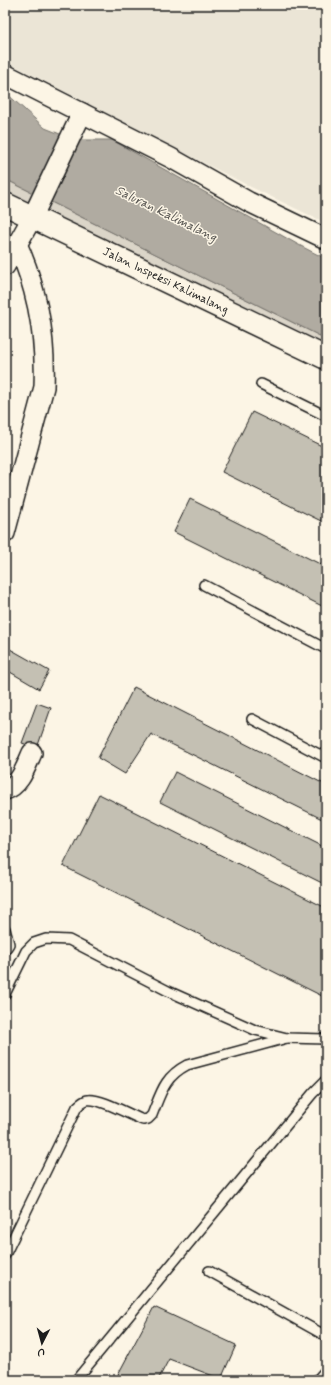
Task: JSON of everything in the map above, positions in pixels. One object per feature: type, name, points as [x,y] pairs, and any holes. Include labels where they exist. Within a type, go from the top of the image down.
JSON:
[{"type":"main road","name":"Jalan Inspeksi Kalimalang","points":[[5,204],[36,210],[326,358]]},
{"type":"street","points":[[5,74],[78,121],[171,158],[249,202],[326,239]]},
{"type":"street","points":[[5,266],[36,210],[78,121]]},
{"type":"street","points":[[5,533],[44,387],[45,365],[36,301],[26,264],[17,244]]},
{"type":"street","points":[[5,790],[11,788],[20,778],[32,753]]},
{"type":"lane","points":[[261,384],[326,416]]},
{"type":"lane","points":[[204,585],[326,649]]},
{"type":"lane","points":[[252,719],[326,758]]},
{"type":"lane","points":[[5,930],[9,944],[5,950]]},
{"type":"lane","points":[[5,994],[26,951],[34,943],[46,939],[68,940],[168,991],[255,1030],[287,1038],[326,1039]]},
{"type":"lane","points":[[5,1255],[77,1107],[82,1102],[88,1100],[98,1100],[143,1120],[148,1119],[152,1115],[167,1080],[176,1071],[187,1065],[287,1038]]},
{"type":"lane","points":[[76,1380],[313,1093],[326,1080]]},
{"type":"lane","points":[[209,1270],[326,1336]]},
{"type":"lane","points":[[317,1380],[326,1370]]},
{"type":"shaded area","points":[[5,5],[326,5],[326,223],[251,187],[5,61]]},
{"type":"shaded area","points":[[5,179],[326,339],[326,359],[5,203]]},
{"type":"water","name":"Saluran Kalimalang","points":[[5,92],[45,128],[75,140],[112,140],[326,259],[326,339],[5,179]]},
{"type":"building","points":[[252,412],[326,448],[326,511],[321,521],[222,472]]},
{"type":"building","points":[[190,499],[326,567],[326,608],[174,532]]},
{"type":"building","points":[[10,649],[49,671],[39,689],[5,669],[5,657]]},
{"type":"building","points":[[134,687],[326,785],[326,821],[151,734],[125,774],[98,758]]},
{"type":"building","points":[[37,703],[51,708],[37,748],[22,743]]},
{"type":"building","points":[[175,772],[326,848],[326,885],[160,802]]},
{"type":"building","points":[[99,794],[326,908],[326,998],[63,866]]},
{"type":"building","points":[[154,1307],[236,1345],[221,1379],[169,1359],[158,1380],[115,1380]]}]
